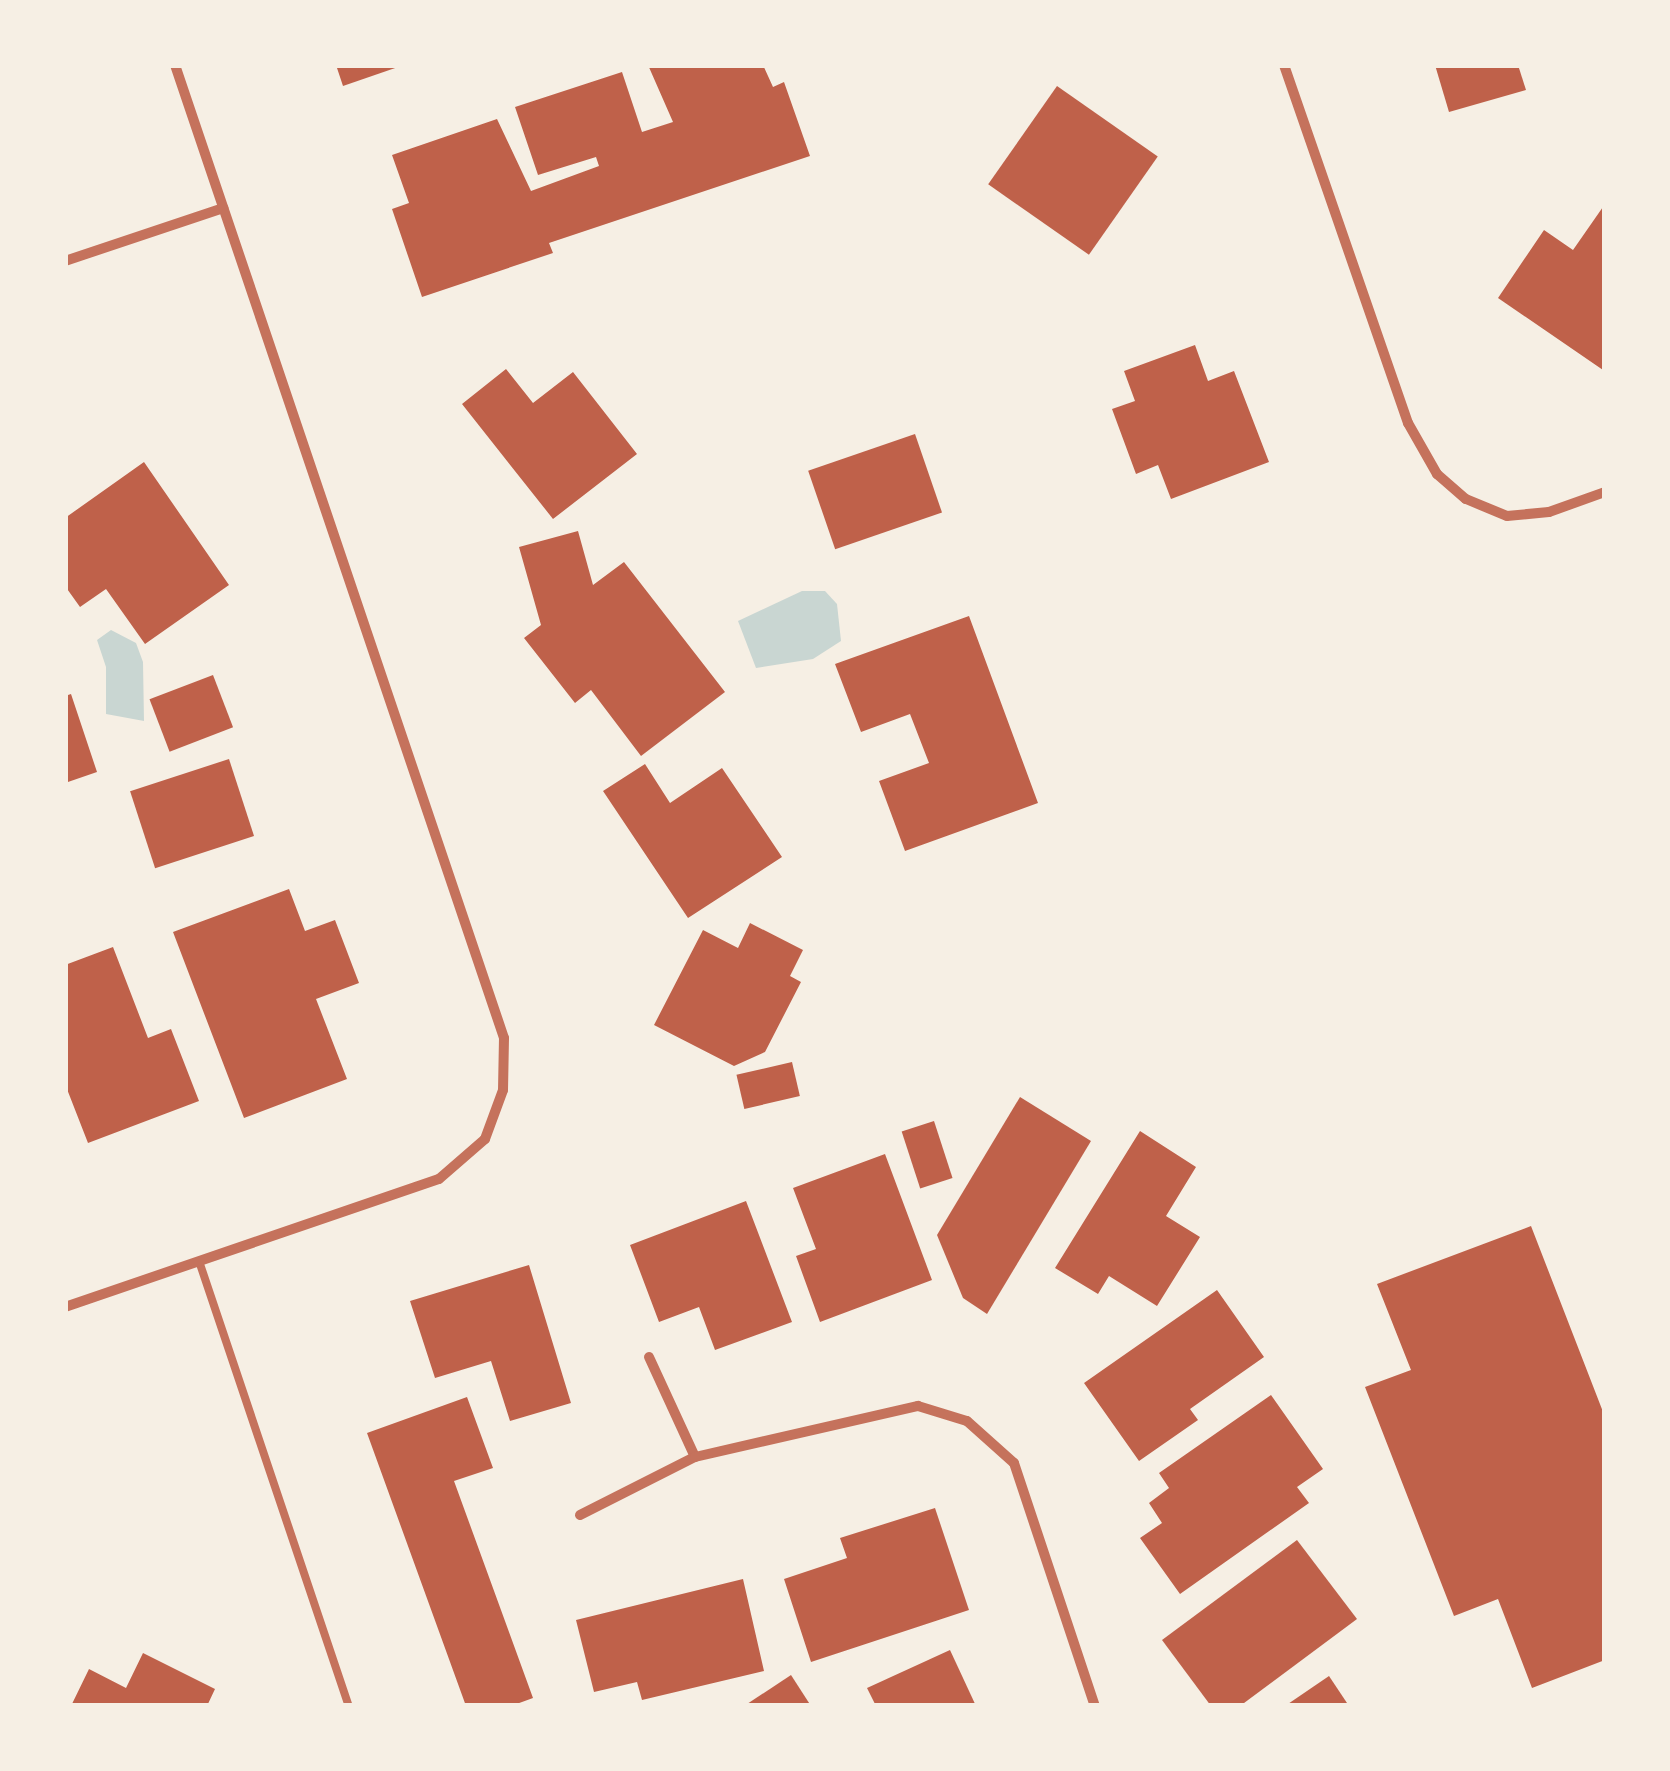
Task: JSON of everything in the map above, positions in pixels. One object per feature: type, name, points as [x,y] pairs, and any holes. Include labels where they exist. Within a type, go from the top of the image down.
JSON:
[{"type":"street","points":[[65,1307],[440,1178],[484,1139],[504,1090],[504,1038],[175,65]]},
{"type":"street","points":[[1284,65],[1408,423],[1437,474],[1466,499],[1507,516],[1549,512],[1605,492]]},
{"type":"street","points":[[65,261],[223,208]]},
{"type":"street","points":[[649,1356],[696,1457]]},
{"type":"street","points":[[580,1516],[696,1457],[918,1406],[966,1420],[1014,1463],[1094,1706]]},
{"type":"lane","points":[[200,1261],[349,1706]]},
{"type":"shaded area","points":[[802,591],[825,591],[837,604],[841,641],[813,659],[756,668],[738,621]]},
{"type":"shaded area","points":[[111,630],[136,643],[143,662],[144,721],[106,714],[106,667],[97,640]]},
{"type":"building","points":[[336,65],[401,65],[401,66],[343,86]]},
{"type":"building","points":[[648,65],[763,65],[773,87],[784,82],[810,156],[549,243],[553,253],[422,297],[392,209],[409,203],[392,155],[497,119],[531,191],[599,166],[596,157],[538,175],[515,107],[622,72],[642,132],[673,122]]},
{"type":"building","points":[[1435,65],[1518,65],[1526,90],[1449,112]]},
{"type":"building","points":[[1057,86],[1158,157],[1089,255],[988,184]]},
{"type":"building","points":[[1605,204],[1603,370],[1498,298],[1544,230],[1573,250]]},
{"type":"building","points":[[1195,345],[1208,381],[1234,371],[1269,462],[1171,499],[1158,465],[1136,474],[1112,409],[1135,401],[1124,371]]},
{"type":"building","points":[[506,369],[533,403],[573,372],[637,454],[553,519],[462,404]]},
{"type":"building","points":[[915,434],[942,512],[835,549],[808,471]]},
{"type":"building","points":[[144,462],[229,585],[145,644],[106,589],[80,607],[65,586],[65,518]]},
{"type":"building","points":[[578,531],[593,585],[624,562],[725,692],[641,756],[591,690],[575,703],[524,638],[541,625],[519,547]]},
{"type":"building","points":[[969,616],[1038,803],[905,851],[879,781],[929,763],[910,714],[861,732],[835,664]]},
{"type":"building","points":[[213,675],[233,727],[170,752],[150,699]]},
{"type":"building","points":[[71,694],[97,772],[65,783],[65,696]]},
{"type":"building","points":[[229,759],[254,836],[155,868],[130,791]]},
{"type":"building","points":[[645,764],[670,803],[722,768],[782,857],[688,918],[603,791]]},
{"type":"building","points":[[289,889],[305,931],[335,920],[359,983],[316,999],[347,1079],[244,1118],[173,932]]},
{"type":"building","points":[[750,923],[803,950],[790,976],[801,982],[765,1052],[734,1066],[654,1025],[703,930],[738,948]]},
{"type":"building","points":[[113,947],[148,1038],[171,1029],[199,1101],[88,1143],[65,1084],[65,965]]},
{"type":"building","points":[[792,1062],[800,1096],[744,1109],[736,1075]]},
{"type":"building","points":[[1020,1097],[1091,1141],[987,1314],[963,1298],[937,1235]]},
{"type":"building","points":[[934,1121],[953,1178],[920,1189],[902,1132]]},
{"type":"building","points":[[1140,1131],[1196,1167],[1166,1216],[1200,1237],[1157,1306],[1109,1276],[1098,1294],[1055,1268]]},
{"type":"building","points":[[885,1154],[932,1280],[820,1322],[796,1256],[816,1249],[793,1188]]},
{"type":"building","points":[[746,1201],[792,1322],[715,1350],[699,1307],[659,1322],[630,1245]]},
{"type":"building","points":[[1531,1226],[1605,1417],[1605,1660],[1532,1688],[1498,1599],[1454,1616],[1365,1387],[1411,1370],[1377,1284]]},
{"type":"building","points":[[529,1265],[571,1403],[510,1421],[491,1361],[435,1378],[410,1301]]},
{"type":"building","points":[[1217,1290],[1264,1357],[1190,1409],[1198,1420],[1139,1461],[1084,1383]]},
{"type":"building","points":[[1271,1395],[1323,1469],[1297,1487],[1309,1503],[1180,1594],[1140,1538],[1162,1523],[1149,1503],[1169,1488],[1159,1473]]},
{"type":"building","points":[[467,1397],[493,1468],[454,1481],[533,1698],[511,1706],[466,1706],[367,1433]]},
{"type":"building","points":[[935,1508],[969,1610],[811,1662],[784,1579],[847,1558],[840,1538]]},
{"type":"building","points":[[1297,1540],[1357,1619],[1240,1706],[1211,1706],[1162,1640]]},
{"type":"building","points":[[743,1579],[764,1671],[642,1700],[637,1682],[594,1692],[576,1620]]},
{"type":"building","points":[[950,1650],[976,1706],[876,1706],[867,1688]]},
{"type":"building","points":[[143,1653],[215,1689],[207,1706],[71,1706],[89,1669],[126,1688]]},
{"type":"building","points":[[791,1675],[811,1706],[744,1706]]},
{"type":"building","points":[[1329,1676],[1349,1706],[1285,1706]]}]
